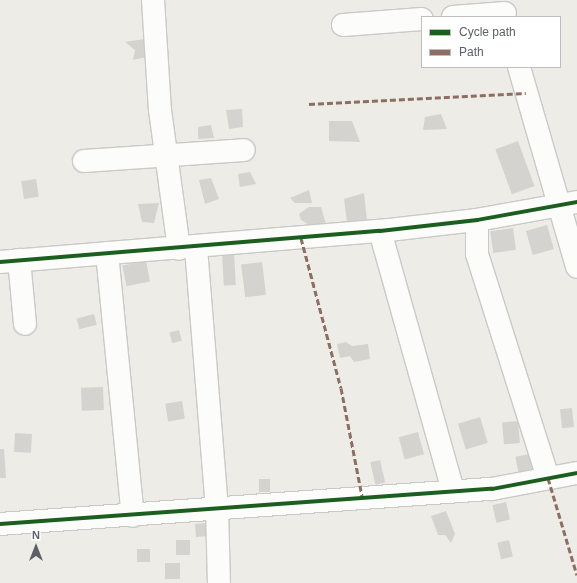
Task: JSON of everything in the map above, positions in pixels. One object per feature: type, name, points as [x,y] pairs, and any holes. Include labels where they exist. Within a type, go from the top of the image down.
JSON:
[{"type":"street","points":[[153,0],[156,71],[167,154],[187,248],[217,508],[219,583]]},
{"type":"street","points":[[459,16],[504,10]]},
{"type":"street","points":[[342,25],[421,19]]},
{"type":"street","points":[[519,68],[567,205],[577,267]]},
{"type":"street","points":[[84,161],[167,154],[244,150]]},
{"type":"street","points":[[25,324],[10,261],[187,248],[380,231],[477,220],[567,205]]},
{"type":"street","points":[[477,220],[477,254],[548,478]]},
{"type":"street","points":[[380,231],[453,491]]},
{"type":"street","points":[[107,253],[133,516]]},
{"type":"street","points":[[0,524],[133,516],[217,508],[453,491],[577,473]]},
{"type":"building","points":[[151,38],[151,56],[133,60],[135,50],[125,42]]},
{"type":"building","points":[[242,109],[243,127],[229,129],[226,110]]},
{"type":"building","points":[[441,114],[447,129],[423,130],[425,117]]},
{"type":"building","points":[[329,121],[352,121],[360,142],[329,141]]},
{"type":"building","points":[[211,125],[214,138],[198,139],[198,127]]},
{"type":"building","points":[[518,141],[534,186],[512,194],[495,149]]},
{"type":"building","points":[[250,172],[256,184],[240,187],[238,174]]},
{"type":"building","points":[[211,178],[219,199],[205,204],[199,180]]},
{"type":"building","points":[[36,179],[39,197],[24,199],[21,181]]},
{"type":"building","points":[[309,190],[312,203],[295,203],[290,198]]},
{"type":"building","points":[[364,193],[367,220],[347,222],[344,199]]},
{"type":"building","points":[[159,203],[154,223],[142,222],[138,204]]},
{"type":"building","points":[[309,207],[321,207],[326,224],[311,226],[301,220],[299,214]]},
{"type":"building","points":[[547,225],[554,249],[533,255],[526,231]]},
{"type":"building","points":[[513,228],[516,250],[493,253],[490,231]]},
{"type":"building","points":[[234,251],[236,285],[224,286],[222,252]]},
{"type":"building","points":[[146,261],[150,282],[126,286],[122,266]]},
{"type":"building","points":[[262,262],[266,295],[245,297],[241,265]]},
{"type":"building","points":[[94,314],[97,325],[79,329],[77,319]]},
{"type":"building","points":[[179,330],[182,341],[172,343],[169,333]]},
{"type":"building","points":[[346,342],[352,346],[368,344],[370,359],[354,362],[350,356],[340,358],[337,344]]},
{"type":"building","points":[[103,387],[104,410],[82,411],[81,388]]},
{"type":"building","points":[[182,401],[185,419],[168,421],[165,404]]},
{"type":"building","points":[[572,408],[574,427],[562,428],[560,409]]},
{"type":"building","points":[[480,417],[488,443],[466,450],[458,424]]},
{"type":"building","points":[[518,421],[520,443],[504,444],[502,422]]},
{"type":"building","points":[[418,432],[424,454],[405,459],[399,437]]},
{"type":"building","points":[[15,433],[32,434],[31,453],[14,452]]},
{"type":"building","points":[[0,449],[4,449],[6,478],[0,478]]},
{"type":"building","points":[[535,453],[538,469],[518,473],[515,457]]},
{"type":"building","points":[[380,460],[385,482],[375,485],[370,462]]},
{"type":"building","points":[[259,479],[270,479],[270,492],[259,492]]},
{"type":"building","points":[[506,502],[510,520],[496,523],[492,505]]},
{"type":"building","points":[[446,511],[455,534],[451,543],[445,535],[438,535],[431,516]]},
{"type":"building","points":[[208,523],[209,536],[196,537],[195,524]]},
{"type":"building","points":[[176,540],[190,540],[190,555],[176,555]]},
{"type":"building","points":[[509,540],[513,557],[501,559],[497,543]]},
{"type":"building","points":[[137,549],[150,549],[150,562],[137,562]]},
{"type":"building","points":[[165,563],[180,563],[180,579],[165,579]]},
{"type":"marked path","points":[[309,104],[526,93]]},
{"type":"marked path","points":[[301,238],[341,388],[362,496]]},
{"type":"marked path","points":[[548,478],[577,575]]},
{"type":"cycle path","points":[[0,262],[380,231],[477,220],[577,202]]},
{"type":"cycle path","points":[[0,524],[492,489],[577,473]]}]
